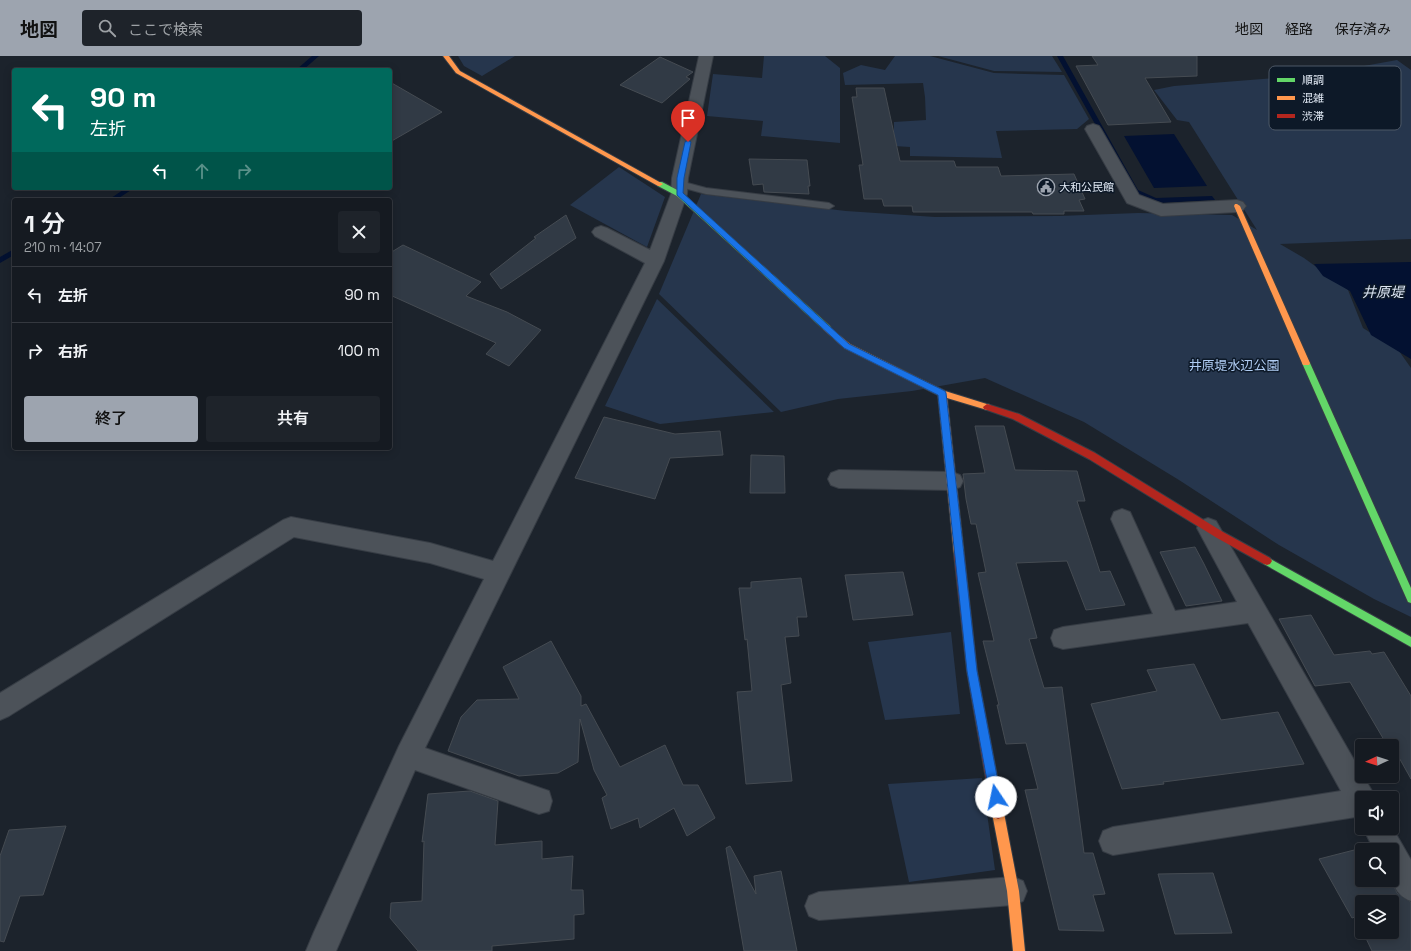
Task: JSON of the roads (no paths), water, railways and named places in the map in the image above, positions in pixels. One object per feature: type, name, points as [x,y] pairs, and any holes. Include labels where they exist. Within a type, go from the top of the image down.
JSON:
[{"type":"street","points":[[446,56],[458,72],[680,189],[847,346],[942,393],[1016,416],[1092,456],[1208,528],[1411,642]]},
{"type":"street","points":[[321,951],[408,755],[656,261],[680,189],[706,56]]},
{"type":"street","points":[[1093,129],[1133,199],[1161,210],[1237,206],[1411,599]]},
{"type":"street","points":[[601,232],[656,261]]},
{"type":"street","points":[[942,393],[972,671],[1014,891],[1019,951]]},
{"type":"street","points":[[839,479],[952,481]]},
{"type":"street","points":[[1122,519],[1169,624]]},
{"type":"street","points":[[0,707],[291,527],[430,553],[500,573]]},
{"type":"street","points":[[1208,528],[1356,791]]},
{"type":"street","points":[[1063,638],[1254,611]]},
{"type":"street","points":[[408,755],[427,763],[539,801]]},
{"type":"street","points":[[1112,841],[1355,802]]},
{"type":"street","points":[[1399,866],[1411,887]]},
{"type":"street","points":[[819,906],[1014,891]]},
{"type":"lane","points":[[680,189],[830,206]]},
{"type":"water","points":[[1057,56],[1063,56],[1138,190],[1156,198],[1212,196],[1215,200],[1158,203],[1133,192]]},
{"type":"water","points":[[1174,134],[1207,186],[1154,188],[1124,136]]},
{"type":"water","name":"井原堤","points":[[1411,262],[1411,359],[1371,335],[1350,291],[1323,276],[1314,264]]},
{"type":"waterway","points":[[301,68],[316,56]]},
{"type":"waterway","points":[[114,198],[128,190]]},
{"type":"waterway","points":[[0,260],[12,253]]},
{"type":"place","name":"大和公民館","points":[[1046,187]]},
{"type":"park label","name":"井原堤水辺公園","points":[[1234,365]]}]
